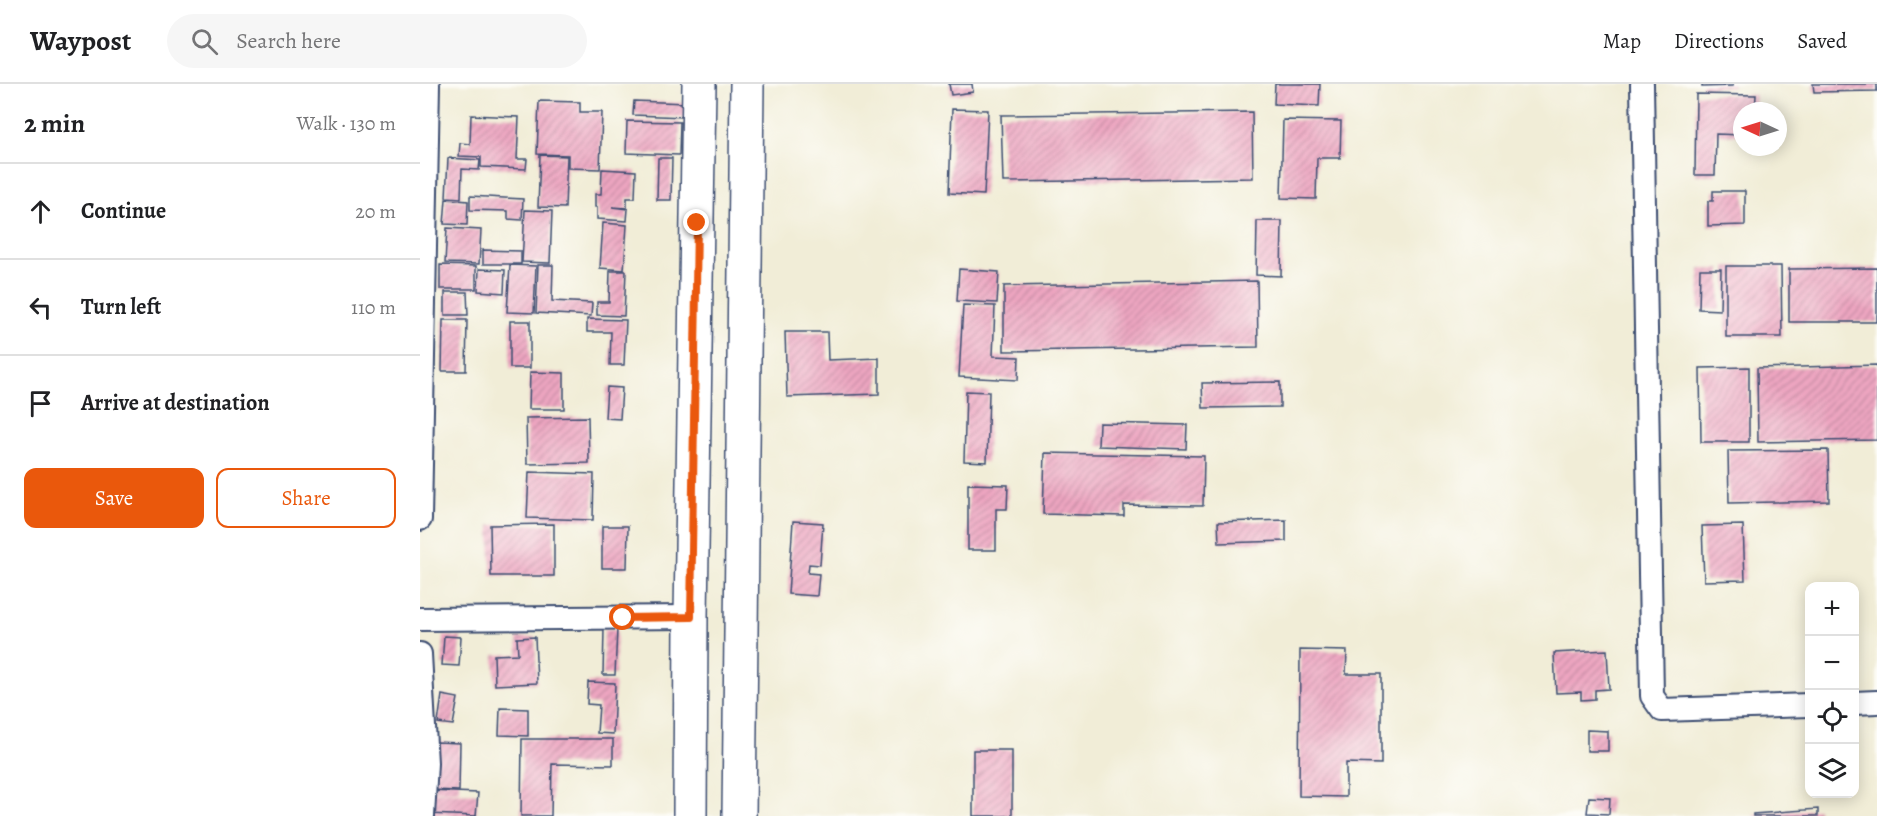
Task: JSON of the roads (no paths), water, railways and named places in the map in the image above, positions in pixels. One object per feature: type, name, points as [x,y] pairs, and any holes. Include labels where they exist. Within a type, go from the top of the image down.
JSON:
[{"type":"street","points":[[420,519],[428,84]]},
{"type":"street","points":[[690,816],[699,84]]},
{"type":"street","points":[[739,816],[747,84]]},
{"type":"street","points":[[1642,84],[1652,696],[1662,710],[1805,705]]},
{"type":"street","points":[[420,619],[691,617]]},
{"type":"street","points":[[420,654],[423,816]]},
{"type":"street","points":[[1859,703],[1877,702]]}]
